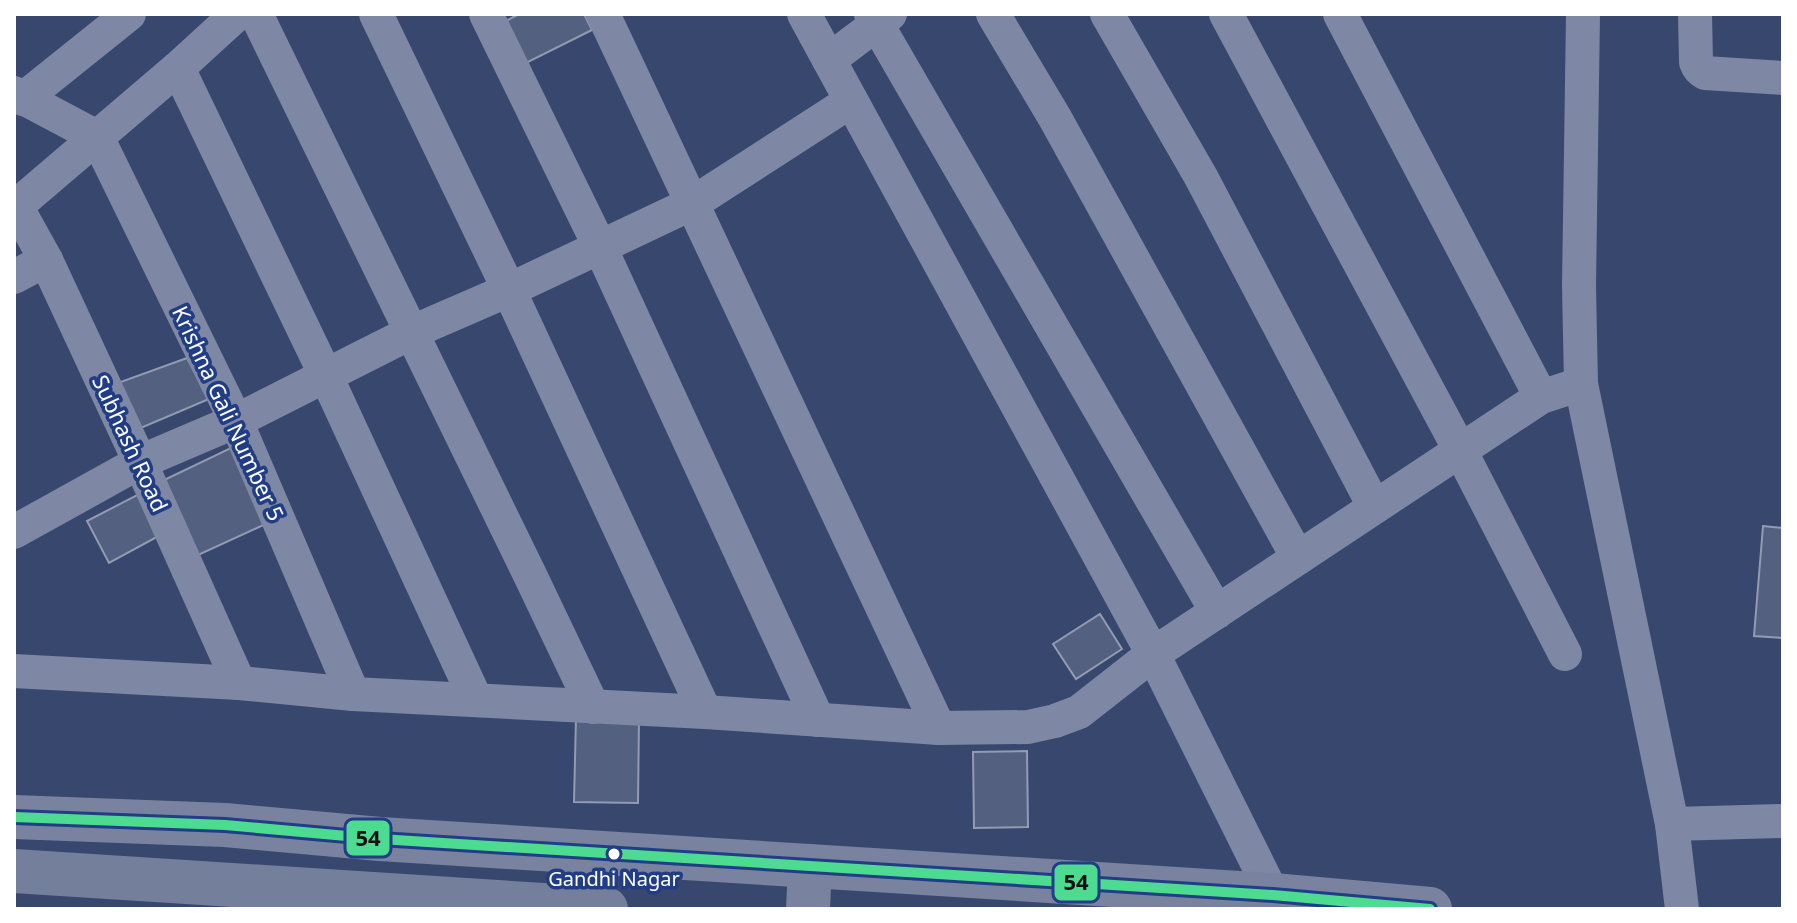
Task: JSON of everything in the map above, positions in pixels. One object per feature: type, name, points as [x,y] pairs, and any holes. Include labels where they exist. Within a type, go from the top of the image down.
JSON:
[{"type":"highway","points":[[14,871],[606,909]]},
{"type":"street","points":[[97,137],[18,96],[129,14]]},
{"type":"street","points":[[15,207],[237,14]]},
{"type":"street","points":[[256,14],[593,707]]},
{"type":"street","points":[[376,14],[509,290],[705,712]]},
{"type":"street","points":[[486,14],[600,247],[818,720]]},
{"type":"street","points":[[603,14],[939,728]]},
{"type":"street","points":[[804,14],[1153,654],[1273,895]]},
{"type":"street","points":[[993,14],[1055,118],[1298,558]]},
{"type":"street","points":[[1107,14],[1201,177],[1374,506]]},
{"type":"street","points":[[1226,14],[1460,450],[1565,654]]},
{"type":"street","points":[[1340,14],[1541,397]]},
{"type":"street","points":[[1583,14],[1579,286],[1581,384],[1672,824],[1682,909]]},
{"type":"street","points":[[1695,14],[1696,62],[1701,71],[1783,78]]},
{"type":"street","points":[[829,60],[880,17],[1217,612]]},
{"type":"street","points":[[178,68],[326,376],[476,700]]},
{"type":"street","points":[[14,532],[140,462],[236,421],[412,332],[693,203],[851,101]]},
{"type":"street","name":"Krishna Gali Number 5","points":[[97,137],[236,421],[353,694]]},
{"type":"street","name":"Subhash Road","points":[[15,207],[46,260],[239,683]]},
{"type":"street","points":[[14,277],[46,260]]},
{"type":"street","points":[[16,668],[353,694],[705,712],[939,728],[1028,727],[1079,712],[1153,654],[1374,506],[1541,397],[1581,384]]},
{"type":"street","points":[[14,817],[225,825],[380,839],[1273,895],[1430,909]]},
{"type":"street","points":[[1672,824],[1783,821]]},
{"type":"street","points":[[808,909],[810,866]]},
{"type":"building","points":[[519,14],[584,14],[592,30],[524,64],[504,22]]},
{"type":"building","points":[[187,358],[209,399],[136,430],[115,384]]},
{"type":"building","points":[[235,446],[270,522],[196,556],[162,481]]},
{"type":"building","points":[[145,491],[166,532],[109,563],[87,521]]},
{"type":"building","points":[[1763,526],[1783,528],[1783,638],[1754,636]]},
{"type":"building","points":[[1100,614],[1122,649],[1076,679],[1053,644]]},
{"type":"building","points":[[576,717],[639,718],[638,803],[574,802]]},
{"type":"building","points":[[1027,751],[1028,827],[974,828],[973,752]]},
{"type":"transit line","name":"54","points":[[14,817],[225,825],[380,839],[1273,895],[1430,909]]},
{"type":"place","name":"Gandhi Nagar","points":[[614,854]]}]
